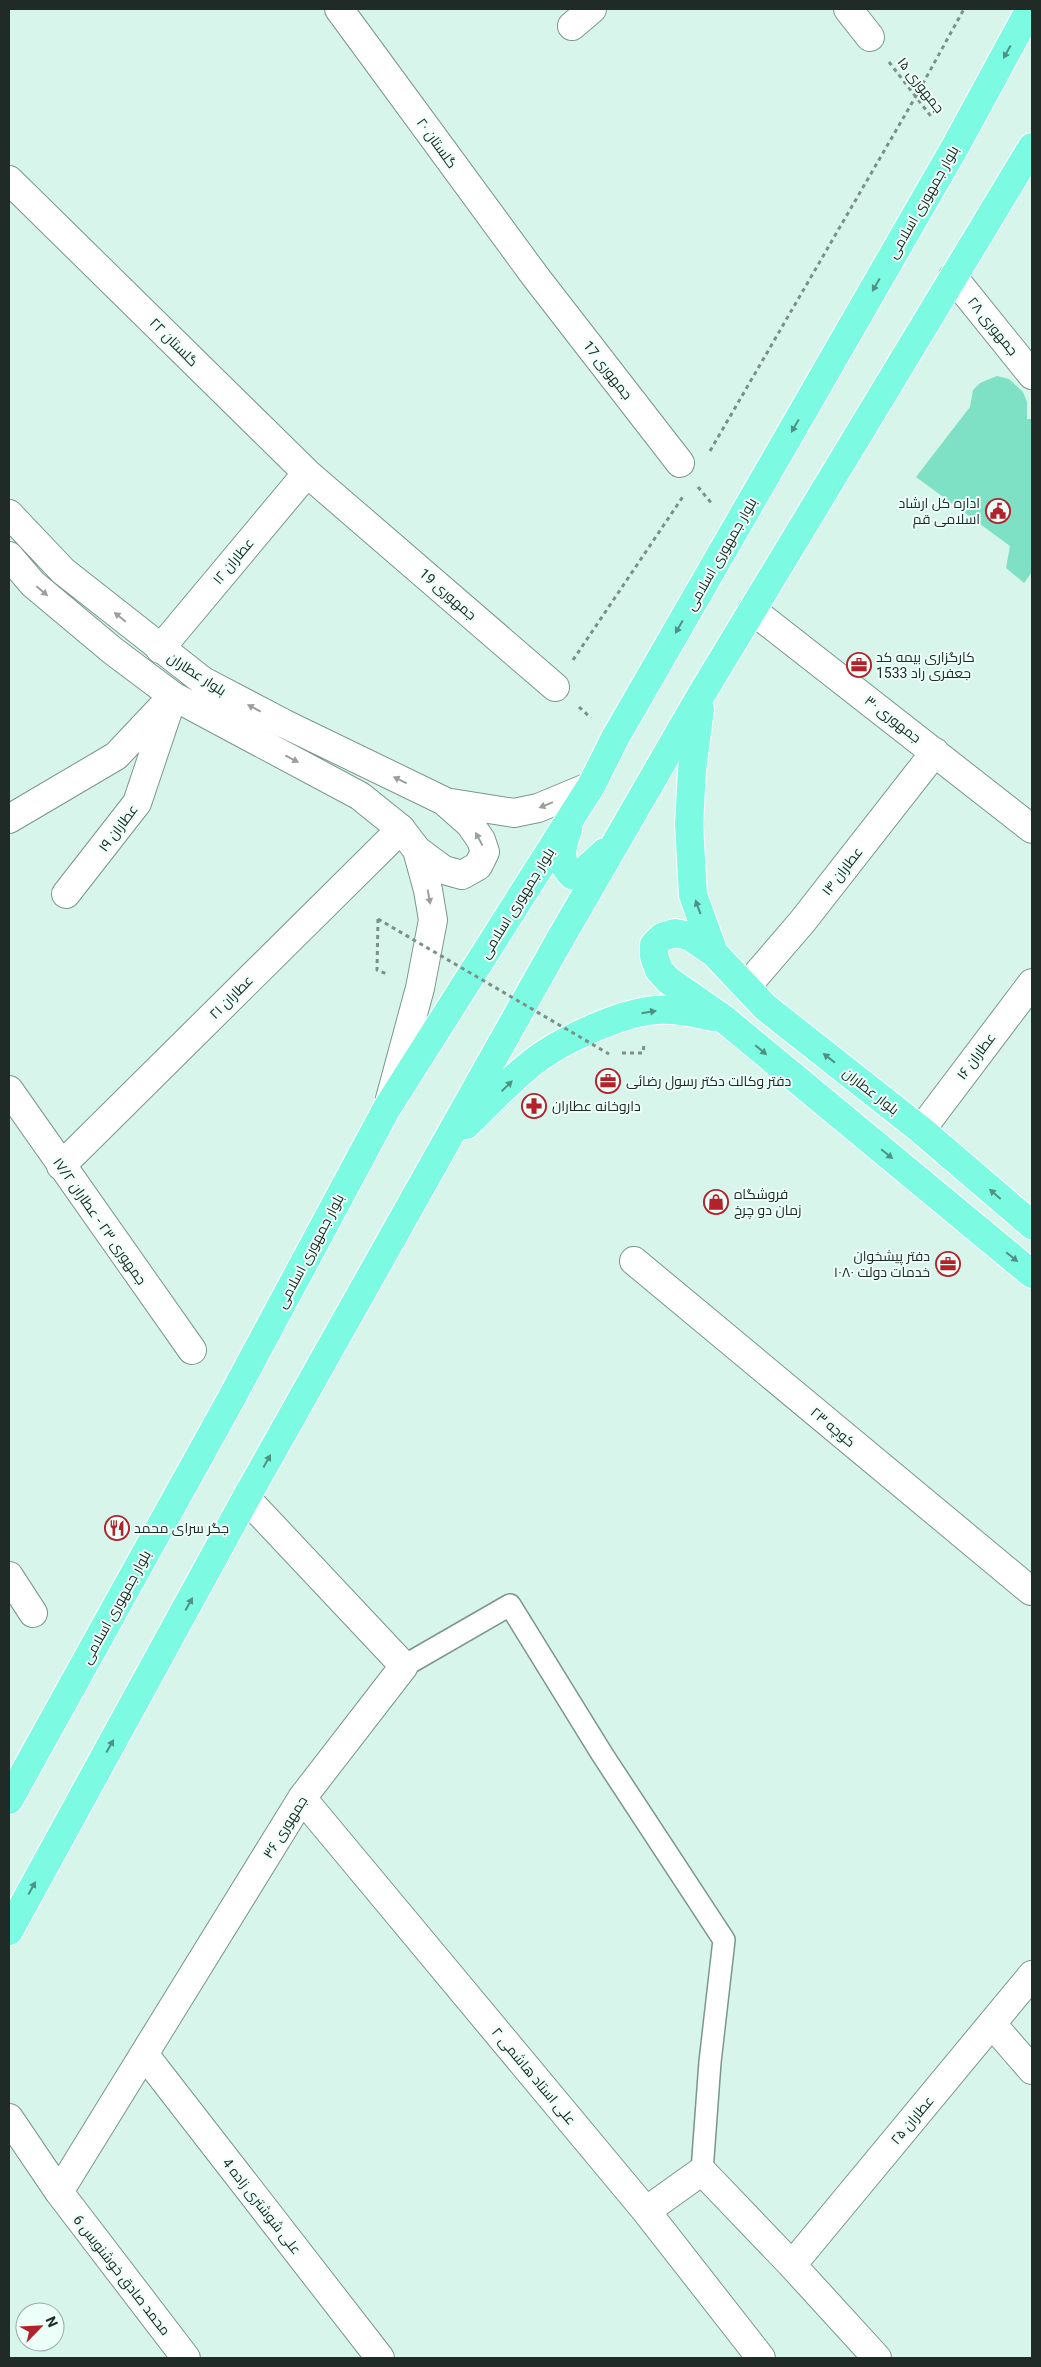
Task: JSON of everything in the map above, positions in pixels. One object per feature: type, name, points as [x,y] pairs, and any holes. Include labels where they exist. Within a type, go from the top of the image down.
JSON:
[{"type":"main road","name":"بلوار جمهوری اسلامی","points":[[9,1800],[231,1399],[387,1108],[591,786],[615,738],[955,147],[1030,9]]},
{"type":"main road","points":[[9,1931],[246,1498],[701,695],[1032,147]]},
{"type":"main road","points":[[701,695],[692,770],[689,824],[694,895],[714,953]]},
{"type":"main road","points":[[572,816],[560,856],[564,868],[572,875],[584,871],[618,840]]},
{"type":"main road","points":[[714,953],[689,936],[675,933],[662,937],[654,945],[654,956],[659,970],[668,980],[724,1019],[1032,1274]]},
{"type":"main road","name":"بلوار عطاران","points":[[714,953],[765,1007],[921,1130],[1032,1225]]},
{"type":"main road","points":[[447,1143],[527,1066],[554,1048],[584,1033],[630,1015],[655,1010],[680,1010],[724,1019]]},
{"type":"street","name":"گلستان ۲۰","points":[[339,9],[536,276]]},
{"type":"street","points":[[572,26],[592,9]]},
{"type":"street","points":[[848,9],[870,37]]},
{"type":"street","name":"گلستان ۲۲","points":[[9,180],[307,473],[340,502]]},
{"type":"street","name":"جمهوری 17","points":[[536,276],[687,472]]},
{"type":"street","name":"جمهوری ۲۸","points":[[953,277],[1032,375]]},
{"type":"street","name":"عطاران ۱۲","points":[[160,649],[307,473]]},
{"type":"street","name":"جمهوری 19","points":[[340,502],[555,687]]},
{"type":"street","name":"بلوار عطاران","points":[[9,514],[63,571],[160,649],[211,686],[444,801],[465,819],[481,840],[485,852],[478,866],[462,875],[444,870],[360,796],[173,696],[113,651],[33,584],[9,556]]},
{"type":"street","name":"جمهوری ۳۰","points":[[752,610],[1032,829]]},
{"type":"street","points":[[9,819],[116,756],[173,696]]},
{"type":"street","name":"عطاران ۱۹","points":[[66,894],[138,803],[173,696]]},
{"type":"street","name":"عطاران ۱۴","points":[[746,988],[802,922],[935,752]]},
{"type":"street","points":[[444,801],[514,813],[538,808],[591,786]]},
{"type":"street","points":[[387,1108],[420,988],[432,926],[428,890],[409,839]]},
{"type":"street","name":"عطاران ۲۱","points":[[61,1166],[409,839]]},
{"type":"street","name":"عطاران ۱۶","points":[[921,1130],[1032,983]]},
{"type":"street","name":"جمهوری ۲۳ - عطاران ۱۷/۲","points":[[9,1090],[192,1350]]},
{"type":"street","name":"کوچه ۲۳","points":[[634,1261],[1031,1591],[1032,1589]]},
{"type":"street","points":[[246,1498],[404,1666]]},
{"type":"street","points":[[9,1576],[33,1612]]},
{"type":"street","name":"جمهوری ۳۶","points":[[59,2192],[302,1798],[404,1666]]},
{"type":"street","name":"علی استاد هاشمی ۲","points":[[302,1798],[646,2211],[761,2358]]},
{"type":"street","name":"عطاران ۲۵","points":[[792,2265],[1032,1975]]},
{"type":"street","points":[[992,2024],[1032,2070]]},
{"type":"street","name":"علی شوشتری زاده 4","points":[[144,2054],[380,2358]]},
{"type":"street","name":"محمد صادق خوشنویس 6","points":[[9,2118],[59,2192],[186,2358]]},
{"type":"street","points":[[646,2211],[702,2171],[877,2358]]},
{"type":"lane","points":[[404,1666],[510,1605],[602,1754],[724,1940],[710,2062],[702,2171]]},
{"type":"path","points":[[708,456],[916,96],[964,9]]},
{"type":"path","name":"جمهوری ۱۵","points":[[870,37],[955,147]]},
{"type":"path","points":[[615,738],[555,687],[687,472],[734,530]]},
{"type":"path","points":[[377,970],[378,919],[609,1054],[643,1053]]},
{"type":"building","name":"اداره کل ارشاد اسلامی قم","points":[[997,376],[1009,379],[1023,392],[1027,402],[1027,419],[1032,419],[1032,572],[1024,583],[1006,568],[1010,546],[916,477],[970,407],[973,390],[980,383]]},
{"type":"place","name":"اداره کل ارشاد اسلامی قم","points":[[998,511]]},
{"type":"place","name":"کارگزاری بیمه کد 1533 جعفری راد","points":[[859,665]]},
{"type":"place","name":"دفتر وکالت دکتر رسول رضائی","points":[[608,1081]]},
{"type":"place","name":"داروخانه عطاران","points":[[534,1106]]},
{"type":"place","name":"فروشگاه زمان دو چرخ","points":[[716,1202]]},
{"type":"place","name":"دفتر پیشخوان خدمات دولت ۱۰۸۰","points":[[948,1264]]},
{"type":"place","name":"جگر سرای محمد","points":[[117,1528]]}]
